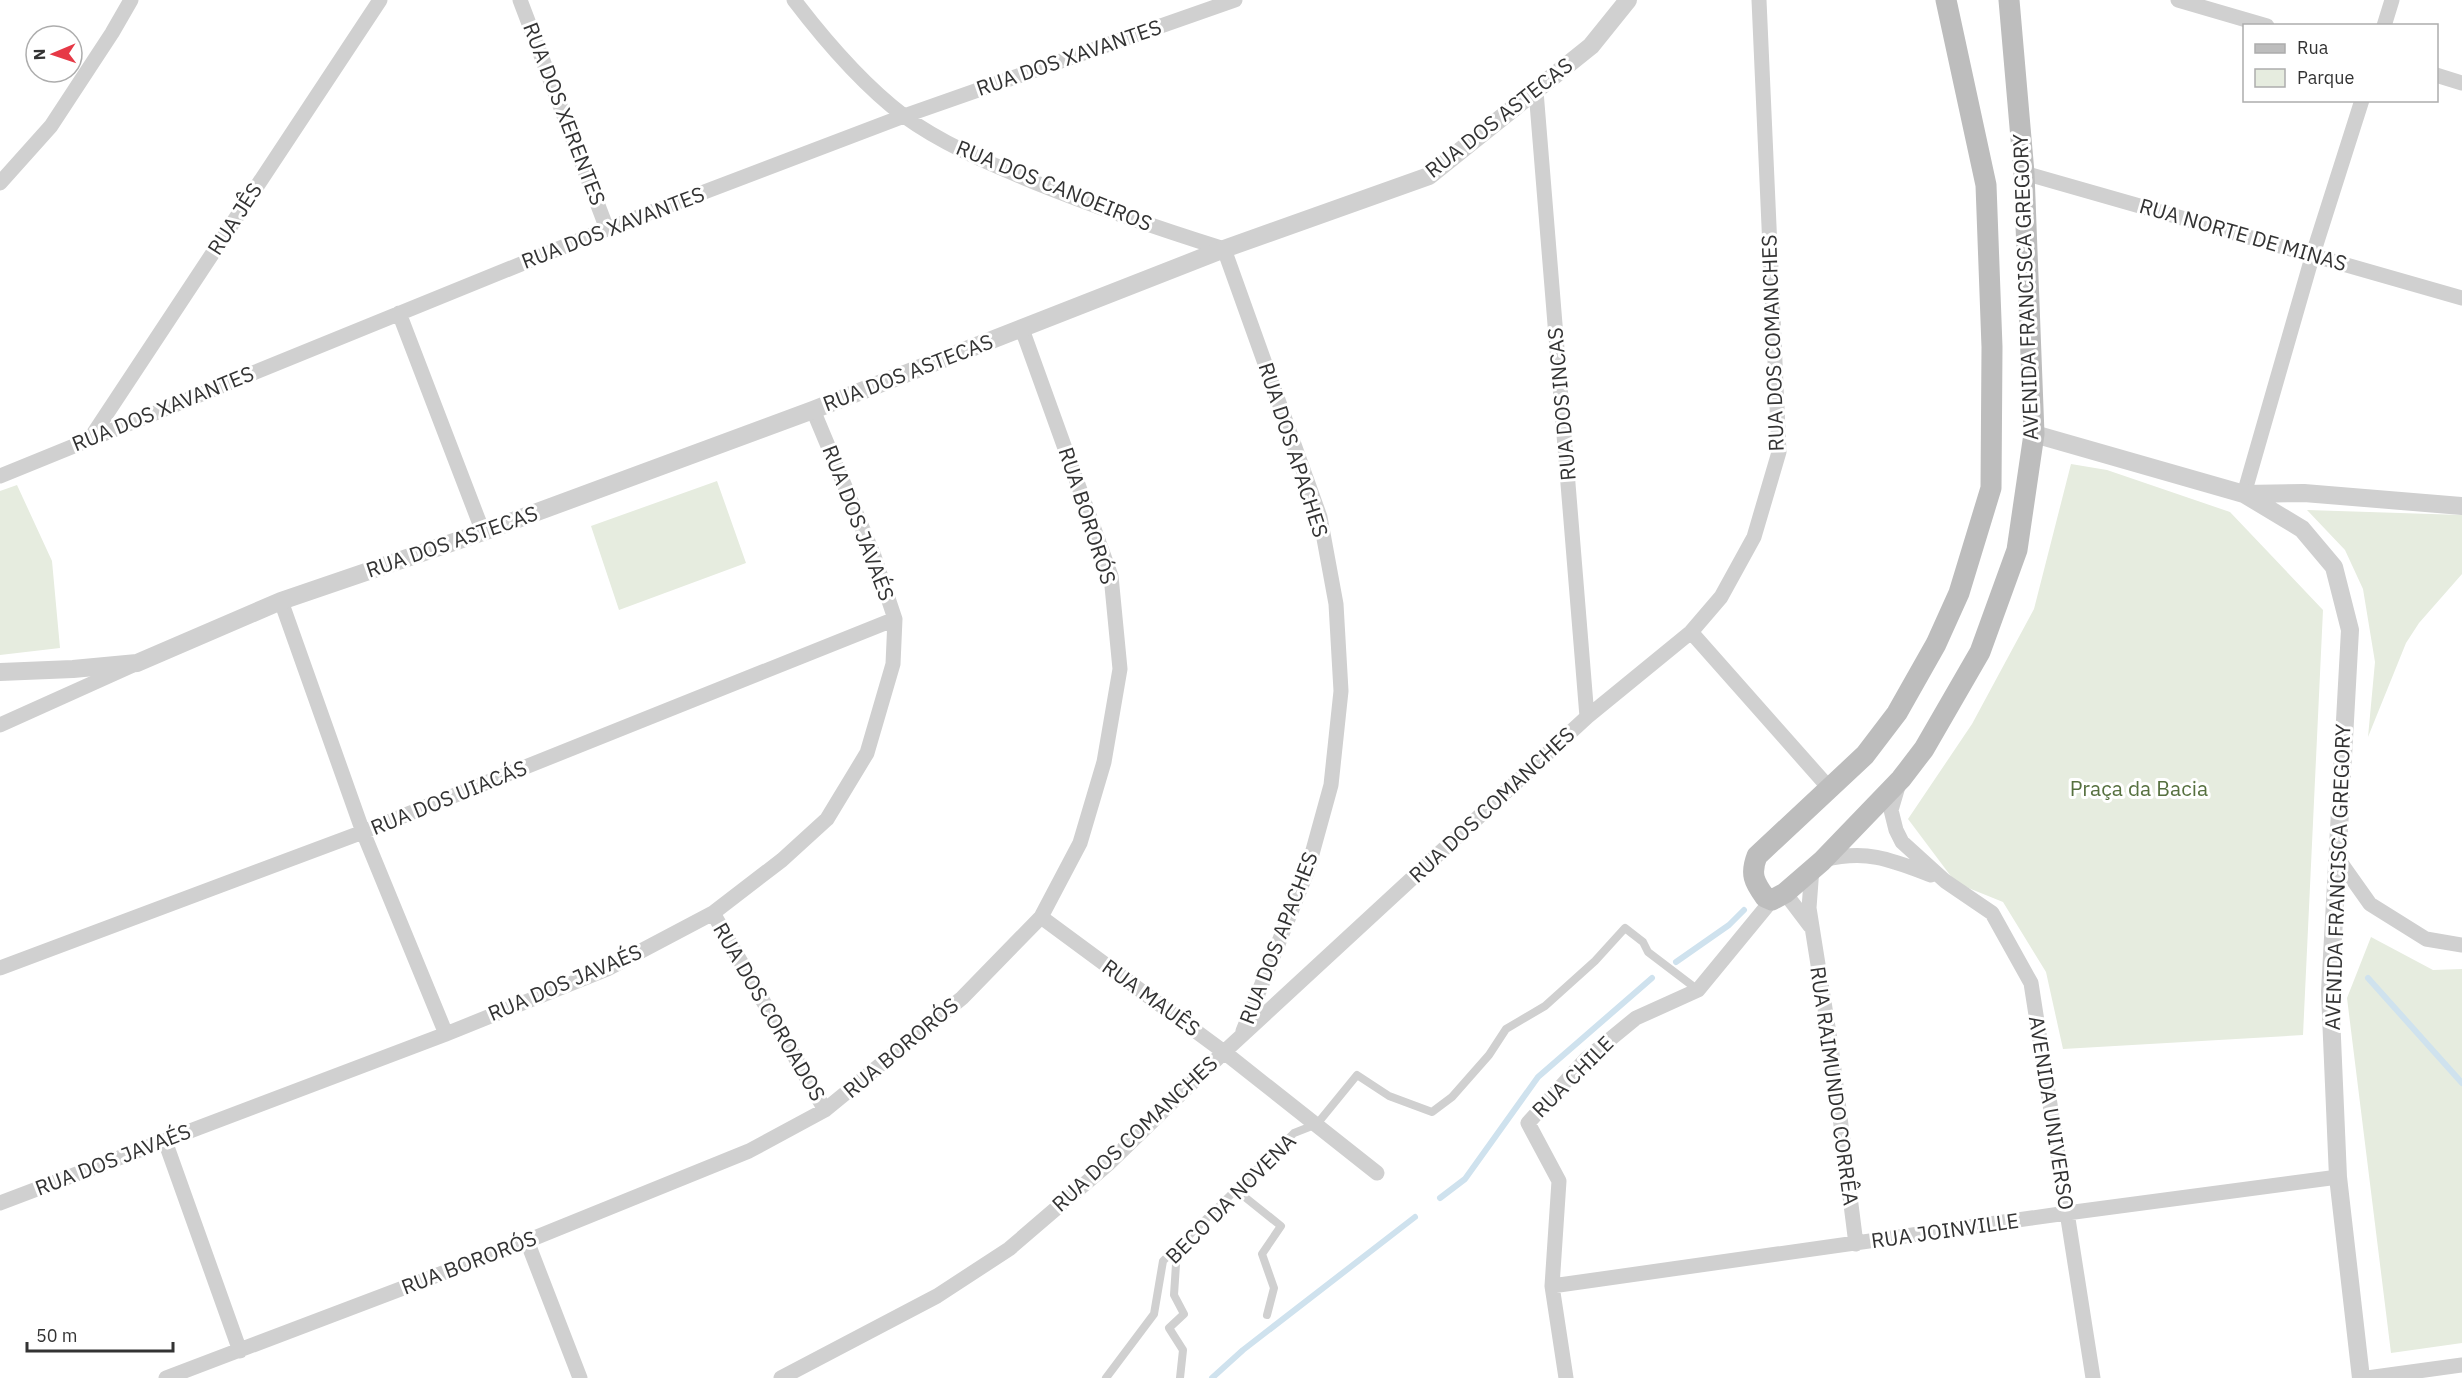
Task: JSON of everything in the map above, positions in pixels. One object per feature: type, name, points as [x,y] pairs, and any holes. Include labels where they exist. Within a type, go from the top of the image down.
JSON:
[{"type":"main road","name":"AVENIDA FRANCISCA GREGORY","points":[[1946,0],[1986,185],[1992,347],[1991,488],[1959,593],[1936,644],[1890,722],[1865,756],[1757,856],[1752,869],[1765,897],[1778,896],[1817,864],[1900,779],[1924,749],[1980,652],[2017,549],[2034,434],[2024,173],[2009,0]]},
{"type":"street","points":[[0,183],[51,126],[131,0]]},
{"type":"street","name":"RUA JÊS","points":[[90,439],[380,0]]},
{"type":"street","name":"RUA DOS XERENTES","points":[[520,0],[607,229]]},
{"type":"street","name":"RUA DOS CANOEIROS","points":[[794,0],[856,73],[904,116],[967,155],[1151,226],[1224,249]]},
{"type":"street","name":"RUA DOS XAVANTES","points":[[0,476],[607,229],[904,116],[1235,0]]},
{"type":"street","name":"RUA DOS ASTECAS","points":[[0,672],[137,663],[281,601],[483,532],[813,410],[1224,249],[1429,176],[1591,46],[1628,0]]},
{"type":"street","name":"RUA DOS COMANCHES","points":[[781,1378],[938,1296],[1009,1249],[1108,1164],[1241,1036],[1587,717],[1691,632],[1721,597],[1754,537],[1779,452],[1758,0]]},
{"type":"street","points":[[2178,0],[2260,24]]},
{"type":"street","points":[[2385,24],[2392,0]]},
{"type":"street","points":[[2438,76],[2462,83]]},
{"type":"street","name":"RUA DOS INCAS","points":[[1536,91],[1587,717]]},
{"type":"street","points":[[2244,494],[2313,254],[2361,102]]},
{"type":"street","name":"RUA NORTE DE MINAS","points":[[2024,173],[2462,298]]},
{"type":"street","name":"RUA DOS APACHES","points":[[1224,249],[1320,517],[1336,604],[1341,691],[1331,785],[1307,872],[1241,1036]]},
{"type":"street","points":[[399,313],[483,532]]},
{"type":"street","name":"RUA BORORÓS","points":[[166,1378],[240,1352],[527,1241],[749,1151],[825,1110],[962,998],[1041,917],[1080,843],[1104,762],[1120,669],[1111,576],[1022,329]]},
{"type":"street","name":"RUA DOS JAVAÉS","points":[[0,1203],[446,1034],[608,969],[713,913],[782,860],[827,819],[867,753],[893,664],[895,619],[874,556],[813,410]]},
{"type":"street","points":[[2034,434],[2244,494],[2304,493],[2462,506]]},
{"type":"street","name":"AVENIDA FRANCISCA GREGORY","points":[[2244,494],[2302,529],[2334,567],[2350,630],[2330,992],[2338,1177],[2361,1378]]},
{"type":"street","points":[[281,601],[363,832],[446,1034]]},
{"type":"street","name":"RUA DOS UIACÁS","points":[[0,968],[363,832],[895,619]]},
{"type":"street","points":[[1691,632],[1830,789]]},
{"type":"street","points":[[0,725],[137,663]]},
{"type":"street","points":[[1900,779],[1891,810],[1896,830],[1902,842],[1914,855],[1945,881]]},
{"type":"street","points":[[1817,864],[1861,854],[1897,862],[1945,881]]},
{"type":"street","points":[[2336,856],[2370,904],[2426,939],[2462,945]]},
{"type":"street","name":"RUA RAIMUNDO CORRÊA","points":[[1817,864],[1809,908],[1811,928],[1831,1046],[1856,1244]]},
{"type":"street","name":"AVENIDA UNIVERSO","points":[[1945,881],[1992,913],[2031,983],[2094,1378]]},
{"type":"street","name":"RUA RAIMUNDO CORRÊA","points":[[1778,896],[1811,928]]},
{"type":"street","name":"RUA CHILE","points":[[1552,1286],[1559,1181],[1528,1123],[1586,1059],[1636,1018],[1698,990],[1778,896]]},
{"type":"street","name":"RUA DOS COROADOS","points":[[713,913],[825,1110]]},
{"type":"street","name":"RUA MAUÊS","points":[[1041,917],[1224,1052],[1377,1173]]},
{"type":"street","points":[[165,1141],[240,1352]]},
{"type":"street","name":"RUA JOINVILLE","points":[[1552,1286],[2338,1177]]},
{"type":"street","points":[[527,1241],[580,1378]]},
{"type":"street","points":[[1552,1286],[1566,1378]]},
{"type":"street","points":[[2367,1378],[2462,1365]]},
{"type":"lane","points":[[1317,1124],[1357,1075],[1389,1096],[1432,1112],[1452,1097],[1489,1055],[1506,1029],[1545,1006],[1595,961],[1625,928],[1643,942],[1648,952],[1698,990]]},
{"type":"lane","name":"BECO DA NOVENA","points":[[1106,1378],[1154,1314],[1163,1261],[1294,1133],[1317,1124]]},
{"type":"lane","points":[[1236,1190],[1281,1226],[1262,1254],[1274,1288],[1267,1315]]},
{"type":"lane","points":[[1177,1249],[1174,1295],[1184,1314],[1169,1328],[1183,1350],[1180,1378]]},
{"type":"green space","name":"Praça da Bacia","points":[[2071,464],[2107,470],[2230,512],[2323,610],[2303,1035],[2063,1049],[2046,972],[2003,902],[1956,883],[1908,819],[1972,724],[2034,609]]},
{"type":"green space","points":[[717,481],[746,563],[619,610],[591,526]]},
{"type":"green space","points":[[17,485],[52,561],[60,648],[0,655],[0,491]]},
{"type":"green space","points":[[2307,510],[2462,515],[2462,574],[2419,623],[2406,643],[2368,737],[2375,662],[2363,589],[2345,550]]},
{"type":"green space","points":[[2371,937],[2433,970],[2462,969],[2462,1343],[2391,1353],[2347,998]]},
{"type":"waterway","points":[[1676,962],[1729,925],[1744,910]]},
{"type":"waterway","points":[[1440,1198],[1465,1179],[1538,1077],[1652,978]]},
{"type":"waterway","points":[[2368,978],[2462,1083]]},
{"type":"waterway","points":[[1212,1378],[1243,1350],[1415,1217]]}]
